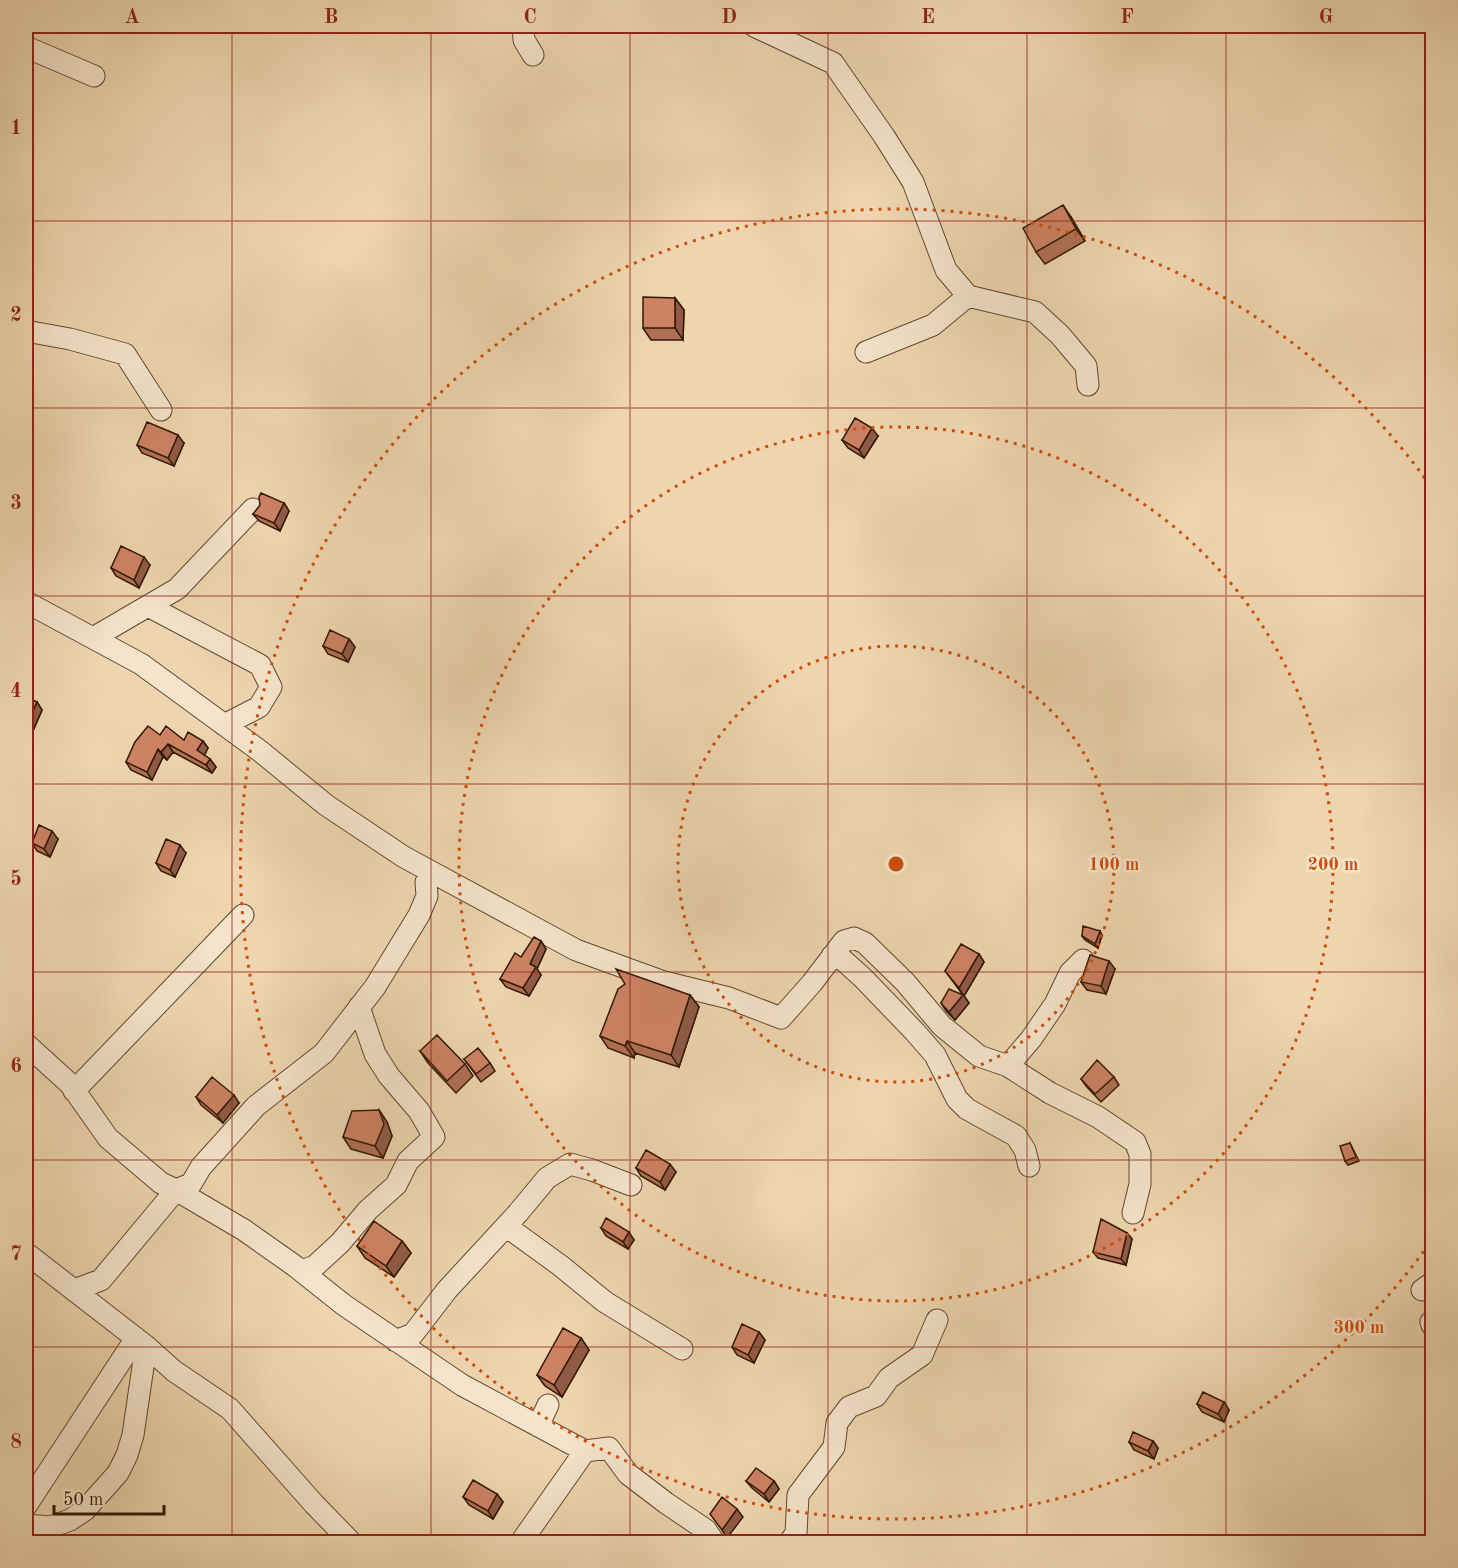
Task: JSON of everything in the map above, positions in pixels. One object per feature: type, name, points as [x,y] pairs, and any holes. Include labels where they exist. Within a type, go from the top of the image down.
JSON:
[{"type":"street","points":[[523,26],[524,40],[533,55]]},
{"type":"street","points":[[754,26],[833,63],[913,182],[946,270],[968,296],[1035,312],[1060,335],[1086,366],[1088,385]]},
{"type":"street","points":[[26,46],[94,76]]},
{"type":"street","points":[[866,352],[933,325],[968,296]]},
{"type":"street","points":[[26,331],[70,339],[126,354],[161,410]]},
{"type":"street","points":[[93,638],[177,589],[254,509]]},
{"type":"street","points":[[26,602],[141,664],[260,751],[326,805],[404,856],[576,950],[664,982],[729,998],[781,1018],[812,983],[844,941],[854,938],[865,943],[905,981],[942,1026],[979,1056],[1008,1066],[1050,1092],[1098,1117],[1135,1142],[1140,1155],[1140,1184],[1133,1213]]},
{"type":"street","points":[[148,606],[260,665],[271,687],[259,707],[224,725]]},
{"type":"street","points":[[74,1290],[101,1280],[176,1190],[191,1184],[201,1167],[256,1106],[324,1053],[375,987],[419,915],[427,896],[426,882]]},
{"type":"street","points":[[74,1091],[243,915]]},
{"type":"street","points":[[832,956],[843,960],[863,978],[935,1055],[957,1099],[967,1109],[1016,1136],[1025,1150],[1029,1166]]},
{"type":"street","points":[[1008,1066],[1031,1039],[1055,1004],[1071,973],[1083,960]]},
{"type":"street","points":[[301,1271],[315,1266],[340,1243],[367,1227],[396,1185],[408,1161],[434,1137],[419,1111],[389,1076],[375,1054],[359,1006]]},
{"type":"street","points":[[26,1044],[69,1084],[108,1138],[161,1183],[244,1230],[344,1305],[462,1385],[585,1451],[609,1448],[628,1474],[706,1530],[714,1542]]},
{"type":"street","points":[[396,1341],[413,1334],[447,1290],[547,1178],[570,1164],[631,1185]]},
{"type":"street","points":[[506,1226],[605,1302],[682,1349]]},
{"type":"street","points":[[26,1253],[141,1342],[174,1371],[230,1409],[351,1542]]},
{"type":"street","points":[[790,1542],[796,1533],[798,1495],[834,1447],[837,1423],[849,1407],[876,1396],[889,1378],[922,1355],[938,1320]]},
{"type":"street","points":[[26,1506],[141,1342]]},
{"type":"street","points":[[26,1525],[50,1527],[70,1520],[85,1510],[118,1473],[133,1435],[141,1342]]},
{"type":"street","points":[[538,1426],[548,1405]]},
{"type":"street","points":[[521,1542],[585,1451]]},
{"type":"building","points":[[1063,205],[1076,229],[1036,252],[1023,228]]},
{"type":"building","points":[[643,297],[675,298],[675,328],[643,328]]},
{"type":"building","points":[[855,418],[872,428],[859,450],[842,440]]},
{"type":"building","points":[[147,422],[178,435],[168,458],[137,445]]},
{"type":"building","points":[[261,493],[284,503],[274,523],[253,514],[260,505]]},
{"type":"building","points":[[121,546],[144,557],[134,580],[111,568]]},
{"type":"building","points":[[330,630],[349,639],[342,654],[323,646]]},
{"type":"building","points":[[26,697],[37,702],[26,726]]},
{"type":"building","points":[[148,726],[160,735],[166,726],[184,740],[188,732],[203,741],[197,750],[210,759],[206,765],[168,744],[161,752],[158,749],[147,772],[126,762],[135,742]]},
{"type":"building","points":[[39,825],[52,831],[44,849],[32,843]]},
{"type":"building","points":[[166,839],[180,845],[170,870],[156,863]]},
{"type":"building","points":[[1083,926],[1100,931],[1095,944],[1082,936]]},
{"type":"building","points":[[534,937],[541,941],[530,964],[536,967],[523,988],[500,979],[515,953],[521,957]]},
{"type":"building","points":[[961,944],[979,954],[959,988],[945,971]]},
{"type":"building","points":[[1090,955],[1109,961],[1101,986],[1081,982]]},
{"type":"building","points":[[616,969],[690,995],[671,1055],[627,1041],[625,1046],[600,1036],[618,989],[625,984]]},
{"type":"building","points":[[949,989],[963,995],[949,1012],[941,1003]]},
{"type":"building","points":[[437,1035],[465,1064],[447,1081],[420,1051]]},
{"type":"building","points":[[478,1048],[490,1063],[476,1074],[464,1059]]},
{"type":"building","points":[[1097,1060],[1114,1077],[1095,1094],[1081,1079]]},
{"type":"building","points":[[212,1077],[234,1095],[217,1115],[196,1097]]},
{"type":"building","points":[[379,1110],[384,1124],[375,1146],[343,1137],[352,1111]]},
{"type":"building","points":[[1350,1143],[1356,1157],[1345,1161],[1340,1146]]},
{"type":"building","points":[[646,1150],[670,1164],[660,1182],[636,1168]]},
{"type":"building","points":[[606,1218],[629,1232],[623,1242],[601,1228]]},
{"type":"building","points":[[1101,1219],[1127,1233],[1121,1259],[1093,1252]]},
{"type":"building","points":[[374,1221],[402,1241],[386,1266],[357,1246]]},
{"type":"building","points":[[742,1324],[759,1332],[748,1355],[732,1347]]},
{"type":"building","points":[[563,1328],[581,1338],[554,1385],[537,1375]]},
{"type":"building","points":[[1203,1392],[1224,1402],[1218,1414],[1197,1404]]},
{"type":"building","points":[[1133,1432],[1153,1441],[1148,1451],[1129,1442]]},
{"type":"building","points":[[756,1468],[774,1481],[764,1494],[746,1481]]},
{"type":"building","points":[[473,1480],[497,1494],[488,1511],[463,1497]]},
{"type":"building","points":[[722,1497],[737,1509],[722,1530],[710,1514]]}]
